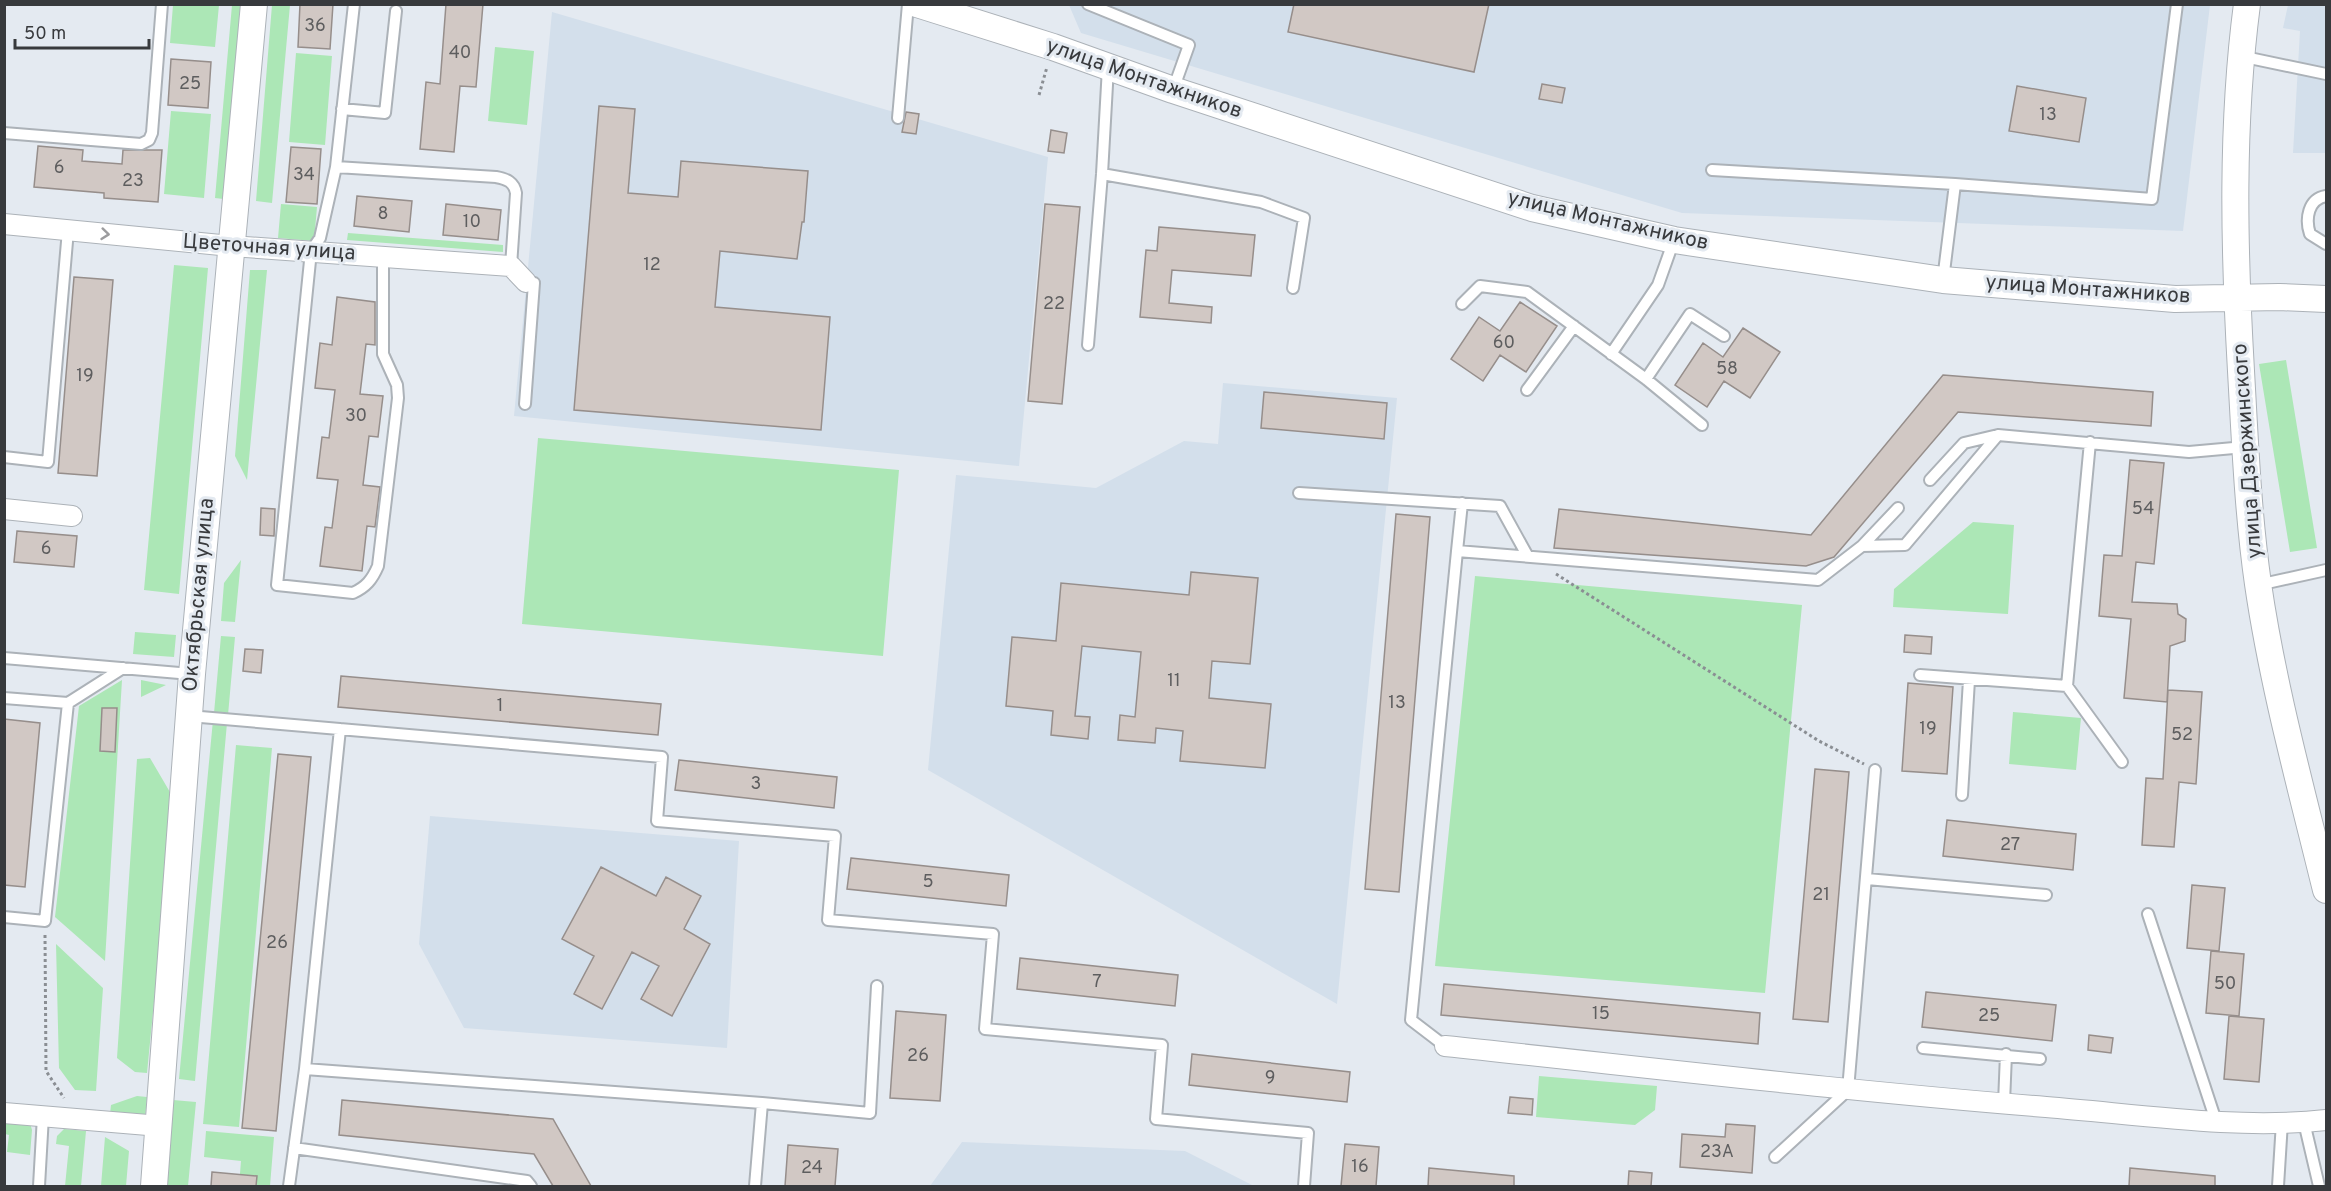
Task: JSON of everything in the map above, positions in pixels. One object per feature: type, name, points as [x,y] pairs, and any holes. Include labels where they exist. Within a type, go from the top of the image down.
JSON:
[{"type":"street","name":"Октябрьская улица","points":[[154,1186],[192,674],[254,4]]},
{"type":"street","name":"улица Монтажников","points":[[917,4],[1532,208],[1674,240],[1943,280],[2175,299],[2237,297],[2326,299]]},
{"type":"street","name":"улица Дзержинского","points":[[2247,4],[2240,56],[2236,168],[2237,297],[2245,447],[2258,585],[2286,726],[2326,890]]},
{"type":"street","name":"Цветочная улица","points":[[4,224],[231,246],[511,266]]},
{"type":"street","points":[[511,266],[526,282]]},
{"type":"street","points":[[4,509],[72,516]]},
{"type":"street","points":[[1445,1046],[1848,1090],[2216,1120],[2282,1122],[2326,1120]]},
{"type":"street","points":[[4,1113],[160,1126]]},
{"type":"lane","points":[[4,134],[141,144],[149,140],[152,133],[162,4]]},
{"type":"lane","points":[[354,4],[336,167],[320,238],[311,251],[277,585],[353,593],[364,588],[378,566],[398,398],[397,385],[383,354],[383,256]]},
{"type":"lane","points":[[897,118],[908,4]]},
{"type":"lane","points":[[1088,4],[1189,45],[1173,90]]},
{"type":"lane","points":[[1712,170],[1955,184],[2152,199],[2177,4]]},
{"type":"lane","points":[[342,110],[385,113],[396,11]]},
{"type":"lane","points":[[2240,56],[2326,74]]},
{"type":"lane","points":[[1088,345],[1108,67]]},
{"type":"lane","points":[[336,167],[496,177],[510,182],[515,186],[516,193],[511,266]]},
{"type":"lane","points":[[1102,174],[1261,202],[1304,218],[1293,288]]},
{"type":"lane","points":[[1943,280],[1955,184]]},
{"type":"lane","points":[[2326,196],[2313,202],[2308,212],[2307,225],[2310,234],[2326,244]]},
{"type":"lane","points":[[4,457],[48,462],[68,230]]},
{"type":"lane","points":[[1611,354],[1658,285],[1674,240]]},
{"type":"lane","points":[[525,404],[534,283],[526,282]]},
{"type":"lane","points":[[1462,304],[1480,286],[1527,292],[1646,379],[1702,425]]},
{"type":"lane","points":[[1646,379],[1690,314],[1724,336]]},
{"type":"lane","points":[[1527,390],[1574,326]]},
{"type":"lane","points":[[1930,480],[1964,443],[1998,435],[2189,452],[2245,447]]},
{"type":"lane","points":[[1862,546],[1905,545],[1998,435]]},
{"type":"lane","points":[[2090,442],[2067,686],[2122,762]]},
{"type":"lane","points":[[1299,493],[1500,506],[1527,555]]},
{"type":"lane","points":[[1445,1046],[1411,1020],[1462,503]]},
{"type":"lane","points":[[1457,550],[1818,580],[1862,546],[1898,508]]},
{"type":"lane","points":[[2258,585],[2326,574]]},
{"type":"lane","points":[[4,658],[192,674]]},
{"type":"lane","points":[[4,698],[68,703],[123,668]]},
{"type":"lane","points":[[1920,675],[2067,686]]},
{"type":"lane","points":[[1962,795],[1969,680]]},
{"type":"lane","points":[[4,917],[45,921],[68,703]]},
{"type":"lane","points":[[189,716],[662,757],[657,821],[835,836],[828,920],[993,934],[985,1029],[1162,1045],[1156,1119],[1308,1133],[1304,1186]]},
{"type":"lane","points":[[289,1186],[305,1069],[340,729]]},
{"type":"lane","points":[[1775,1157],[1848,1090],[1868,879],[1875,770]]},
{"type":"lane","points":[[1868,879],[2046,895]]},
{"type":"lane","points":[[2148,914],[2216,1120]]},
{"type":"lane","points":[[305,1069],[870,1113],[877,986]]},
{"type":"lane","points":[[1923,1048],[2040,1059]]},
{"type":"lane","points":[[2004,1103],[2006,1054]]},
{"type":"lane","points":[[755,1186],[762,1103]]},
{"type":"lane","points":[[39,1186],[44,1116]]},
{"type":"lane","points":[[2278,1186],[2282,1122]]},
{"type":"lane","points":[[2304,1122],[2319,1186]]},
{"type":"lane","points":[[294,1149],[527,1181],[531,1186]]},
{"type":"path","points":[[1527,555],[1819,741],[1875,770]]},
{"type":"path","points":[[45,921],[46,1071],[64,1098]]},
{"type":"shaded area","points":[[1069,5],[2210,5],[2183,231],[1682,213],[1081,33]]},
{"type":"shaded area","points":[[2288,5],[2326,5],[2326,153],[2293,153],[2300,31],[2283,28]]},
{"type":"shaded area","points":[[552,12],[1048,157],[1019,466],[514,416]]},
{"type":"shaded area","points":[[1223,383],[1397,398],[1337,1004],[928,770],[956,475],[1096,488],[1184,441],[1218,444]]},
{"type":"shaded area","points":[[430,816],[739,841],[727,1048],[464,1028],[419,944]]},
{"type":"shaded area","points":[[962,1142],[1185,1151],[1254,1186],[930,1186]]},
{"type":"green space","points":[[173,5],[219,5],[215,47],[170,43]]},
{"type":"green space","points":[[232,5],[249,5],[232,200],[215,198]]},
{"type":"green space","points":[[272,5],[290,5],[272,203],[256,201]]},
{"type":"green space","points":[[495,47],[534,51],[527,125],[488,121]]},
{"type":"green space","points":[[296,53],[332,56],[325,145],[289,142]]},
{"type":"green space","points":[[171,111],[211,114],[204,198],[164,194]]},
{"type":"green space","points":[[281,204],[317,207],[314,241],[278,238]]},
{"type":"green space","points":[[348,233],[503,245],[503,252],[347,240]]},
{"type":"green space","points":[[174,265],[208,268],[179,594],[144,590]]},
{"type":"green space","points":[[250,270],[267,270],[247,480],[235,456]]},
{"type":"green space","points":[[2286,360],[2317,548],[2290,552],[2259,364]]},
{"type":"green space","points":[[538,438],[899,470],[883,656],[522,624]]},
{"type":"green space","points":[[1973,522],[2014,525],[2008,614],[1893,607],[1894,589]]},
{"type":"green space","points":[[241,560],[235,622],[221,621],[224,583]]},
{"type":"green space","points":[[1475,576],[1802,605],[1765,993],[1435,966]]},
{"type":"green space","points":[[135,632],[176,635],[174,657],[133,654]]},
{"type":"green space","points":[[221,636],[235,637],[228,715],[214,713]]},
{"type":"green space","points":[[122,680],[105,961],[55,917],[79,706]]},
{"type":"green space","points":[[141,680],[166,685],[141,697]]},
{"type":"green space","points":[[2013,712],[2081,718],[2076,770],[2009,764]]},
{"type":"green space","points":[[213,720],[227,723],[195,1081],[179,1079]]},
{"type":"green space","points":[[236,745],[272,748],[239,1127],[203,1124]]},
{"type":"green space","points":[[150,758],[174,799],[147,1073],[135,1072],[117,1058],[137,759]]},
{"type":"green space","points":[[56,944],[103,988],[96,1091],[75,1090],[59,1068]]},
{"type":"green space","points":[[1539,1076],[1657,1086],[1655,1110],[1635,1125],[1536,1117]]},
{"type":"green space","points":[[137,1096],[147,1097],[145,1118],[110,1114],[111,1105]]},
{"type":"green space","points":[[173,1100],[196,1102],[188,1186],[165,1186]]},
{"type":"green space","points":[[4,1121],[30,1123],[32,1130],[30,1155],[7,1152],[9,1135],[5,1134]]},
{"type":"green space","points":[[64,1129],[86,1131],[81,1186],[65,1186],[69,1146],[56,1144],[57,1136]]},
{"type":"green space","points":[[206,1131],[274,1137],[270,1186],[239,1186],[241,1161],[204,1157]]},
{"type":"green space","points":[[105,1137],[129,1151],[126,1186],[101,1186]]},
{"type":"building","points":[[300,4],[333,4],[330,49],[298,47]]},
{"type":"building","points":[[446,4],[483,4],[476,87],[460,86],[454,152],[420,149],[426,82],[440,84]]},
{"type":"building","points":[[1294,4],[1489,4],[1474,72],[1288,32]]},
{"type":"building","points":[[171,59],[211,62],[208,108],[168,105]]},
{"type":"building","points":[[1542,84],[1565,88],[1562,103],[1539,99]]},
{"type":"building","points":[[2017,86],[2086,98],[2079,142],[2009,131]]},
{"type":"building","points":[[599,106],[635,109],[628,193],[678,197],[681,161],[808,171],[804,222],[802,222],[797,259],[720,251],[715,307],[830,317],[821,430],[574,410]]},
{"type":"building","points":[[906,112],[919,114],[916,134],[902,132]]},
{"type":"building","points":[[1051,130],[1067,133],[1064,153],[1048,151]]},
{"type":"building","points":[[38,146],[83,150],[82,161],[122,164],[123,150],[162,150],[158,202],[104,198],[104,193],[34,187]]},
{"type":"building","points":[[291,147],[321,149],[317,204],[286,202]]},
{"type":"building","points":[[357,196],[412,201],[409,232],[354,226]]},
{"type":"building","points":[[446,204],[501,210],[498,240],[443,235]]},
{"type":"building","points":[[1045,204],[1080,207],[1062,404],[1028,401]]},
{"type":"building","points":[[1159,227],[1255,235],[1251,276],[1172,270],[1169,303],[1212,307],[1211,323],[1140,317],[1146,250],[1157,251]]},
{"type":"building","points":[[74,277],[113,280],[97,476],[58,473]]},
{"type":"building","points":[[337,297],[375,302],[375,345],[366,344],[360,394],[383,396],[378,437],[369,436],[363,485],[380,487],[375,527],[367,526],[362,571],[320,566],[325,527],[332,528],[338,480],[317,478],[322,437],[329,438],[335,390],[315,388],[320,343],[332,345]]},
{"type":"building","points":[[1520,302],[1557,326],[1526,372],[1500,355],[1483,381],[1451,359],[1479,317],[1500,331]]},
{"type":"building","points":[[1743,328],[1780,352],[1750,398],[1724,381],[1707,407],[1675,385],[1703,343],[1723,357]]},
{"type":"building","points":[[1943,375],[2153,392],[2151,426],[1958,412],[1834,557],[1806,566],[1554,548],[1559,509],[1811,535]]},
{"type":"building","points":[[1264,392],[1387,403],[1384,439],[1261,428]]},
{"type":"building","points":[[2130,460],[2164,463],[2154,564],[2136,562],[2132,602],[2177,604],[2178,614],[2186,619],[2185,641],[2170,646],[2167,702],[2124,698],[2131,619],[2099,616],[2104,555],[2122,556]]},
{"type":"building","points":[[261,508],[275,509],[274,536],[260,535]]},
{"type":"building","points":[[1396,514],[1430,517],[1399,892],[1365,889]]},
{"type":"building","points":[[17,531],[77,536],[74,567],[14,562]]},
{"type":"building","points":[[1191,572],[1258,578],[1250,664],[1212,661],[1209,698],[1271,704],[1265,768],[1180,761],[1183,731],[1156,728],[1155,743],[1118,740],[1120,715],[1135,717],[1141,652],[1082,646],[1075,716],[1090,717],[1088,739],[1051,735],[1053,711],[1006,706],[1012,637],[1056,641],[1061,583],[1189,595]]},
{"type":"building","points":[[1905,635],[1932,637],[1931,654],[1904,652]]},
{"type":"building","points":[[245,649],[263,650],[261,673],[243,671]]},
{"type":"building","points":[[341,676],[661,704],[658,735],[338,707]]},
{"type":"building","points":[[1908,683],[1953,687],[1947,774],[1902,771]]},
{"type":"building","points":[[2168,690],[2202,692],[2196,784],[2179,782],[2174,847],[2142,845],[2146,778],[2163,779]]},
{"type":"building","points":[[102,708],[117,708],[115,752],[100,751]]},
{"type":"building","points":[[4,719],[40,723],[25,887],[4,885]]},
{"type":"building","points":[[278,754],[311,757],[276,1131],[242,1128]]},
{"type":"building","points":[[679,760],[837,777],[834,808],[675,790]]},
{"type":"building","points":[[1815,769],[1849,772],[1828,1022],[1793,1019]]},
{"type":"building","points":[[1947,820],[2076,834],[2073,870],[1943,856]]},
{"type":"building","points":[[851,858],[1009,875],[1006,906],[847,889]]},
{"type":"building","points":[[601,867],[656,896],[666,877],[701,896],[684,929],[710,944],[672,1016],[641,999],[659,966],[632,952],[602,1009],[574,994],[594,956],[562,939]]},
{"type":"building","points":[[2192,885],[2225,888],[2219,951],[2187,948]]},
{"type":"building","points":[[2211,951],[2244,954],[2239,1016],[2206,1013]]},
{"type":"building","points":[[1020,958],[1178,975],[1175,1006],[1017,989]]},
{"type":"building","points":[[1444,984],[1760,1013],[1758,1044],[1441,1015]]},
{"type":"building","points":[[1926,992],[2056,1005],[2052,1041],[1922,1027]]},
{"type":"building","points":[[896,1011],[946,1015],[940,1101],[890,1098]]},
{"type":"building","points":[[2229,1016],[2264,1019],[2259,1082],[2224,1079]]},
{"type":"building","points":[[2089,1035],[2113,1038],[2111,1053],[2088,1050]]},
{"type":"building","points":[[1192,1054],[1350,1072],[1347,1102],[1189,1085]]},
{"type":"building","points":[[1510,1097],[1533,1099],[1532,1115],[1508,1113]]},
{"type":"building","points":[[342,1100],[553,1119],[591,1186],[553,1186],[534,1154],[339,1135]]},
{"type":"building","points":[[1726,1124],[1755,1126],[1752,1173],[1680,1167],[1682,1134],[1725,1137]]},
{"type":"building","points":[[1345,1144],[1379,1147],[1376,1186],[1341,1186]]},
{"type":"building","points":[[788,1145],[838,1149],[835,1186],[785,1186]]},
{"type":"building","points":[[1429,1168],[1514,1176],[1514,1186],[1428,1186]]},
{"type":"building","points":[[2130,1168],[2215,1176],[2215,1186],[2129,1186]]},
{"type":"building","points":[[1629,1171],[1652,1173],[1651,1186],[1628,1186]]},
{"type":"building","points":[[212,1172],[257,1176],[256,1186],[211,1186]]}]
